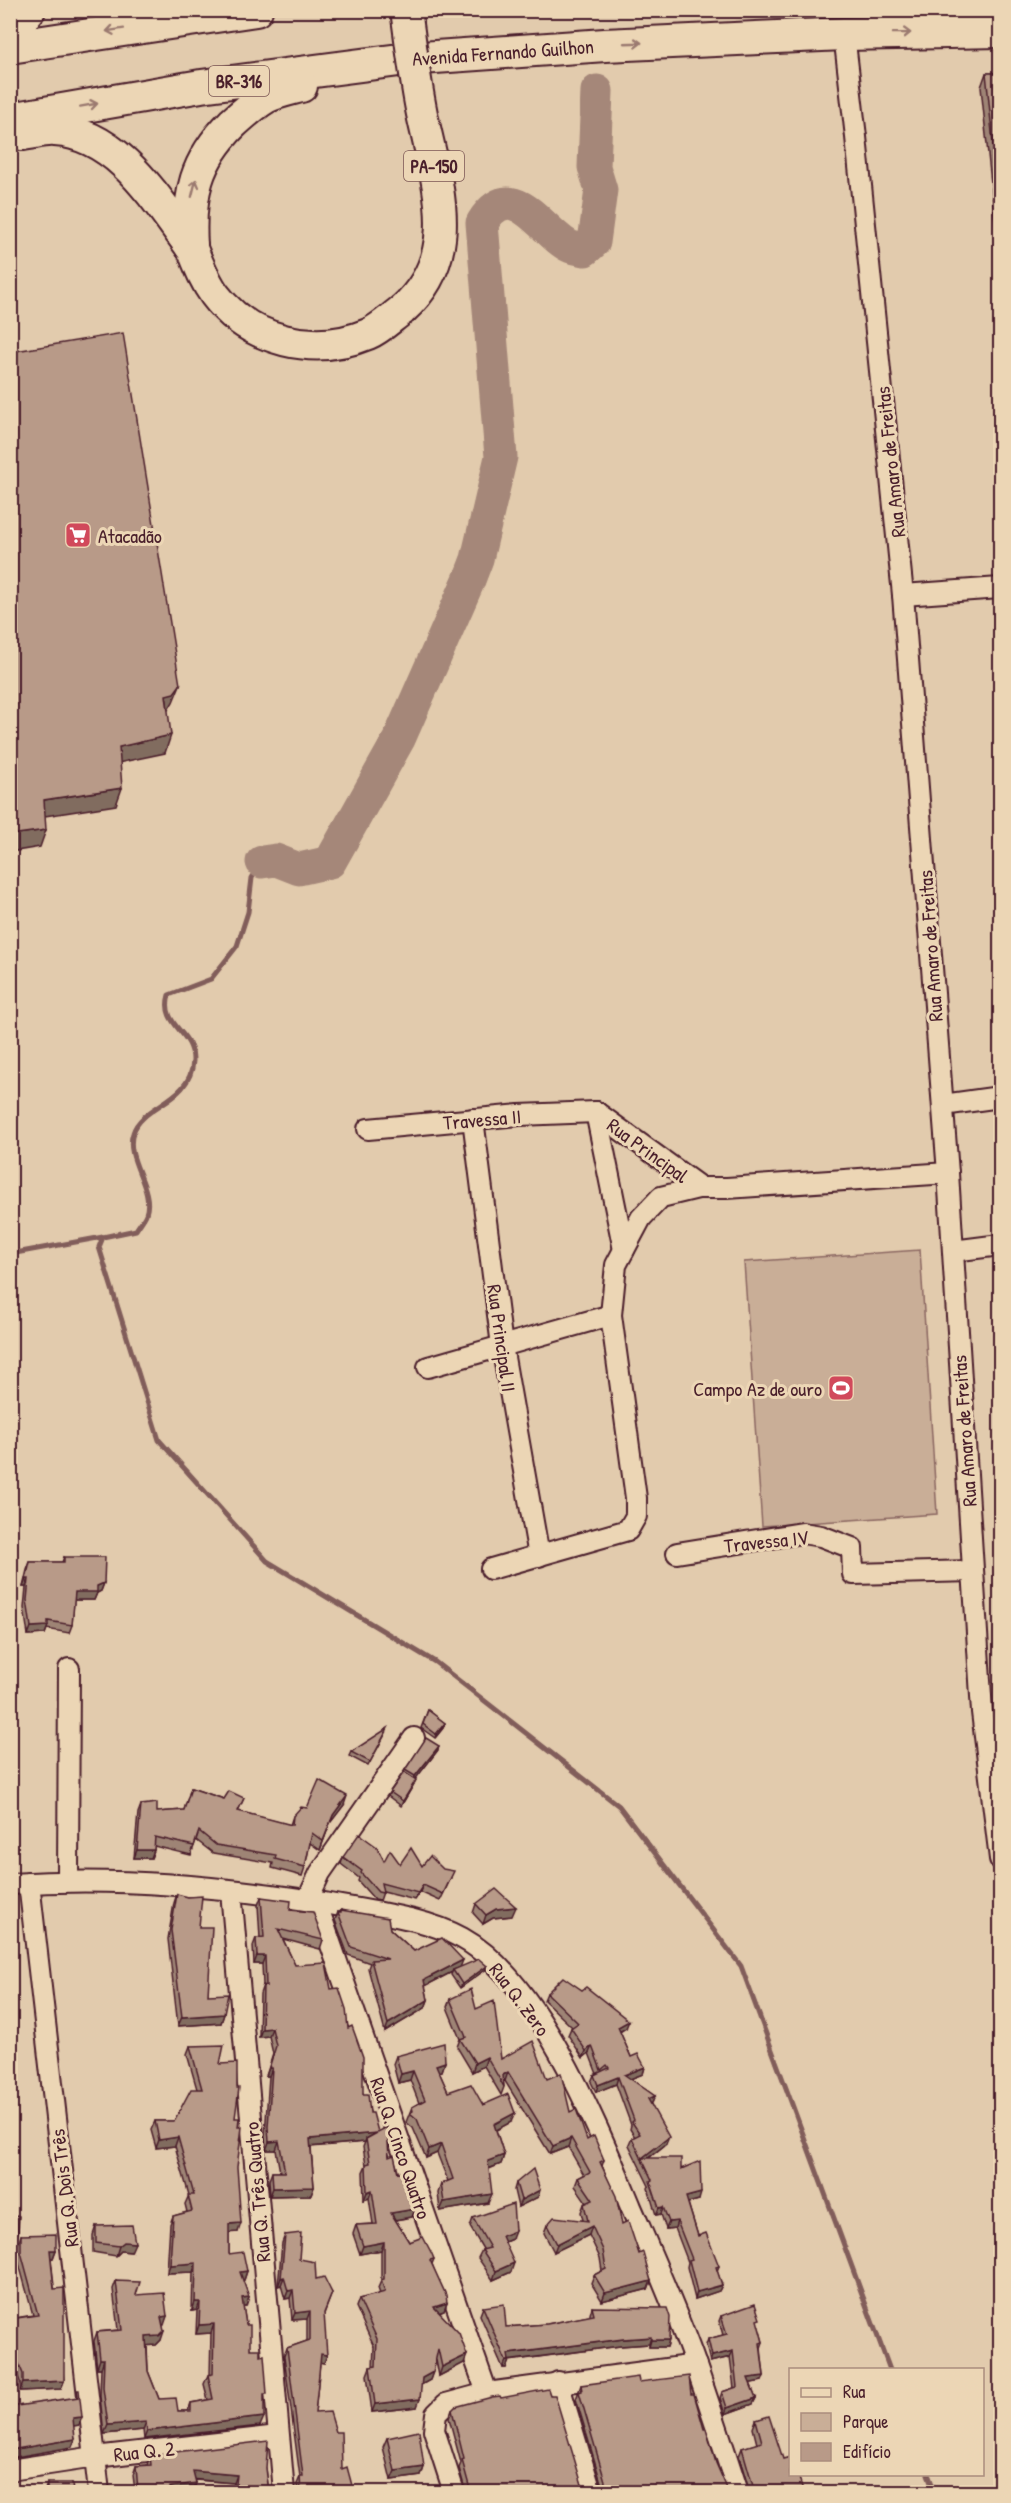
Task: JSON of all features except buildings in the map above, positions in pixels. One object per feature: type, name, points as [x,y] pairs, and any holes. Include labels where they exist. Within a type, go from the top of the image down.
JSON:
[{"type":"highway","points":[[10,47],[197,17],[256,10]]},
{"type":"highway","name":"Avenida Fernando Guilhon","points":[[10,119],[201,86],[407,59],[605,45],[844,34],[1000,31]]},
{"type":"highway","points":[[191,246],[190,209],[198,172],[212,147],[231,126],[246,111],[267,97],[367,65]]},
{"type":"highway","points":[[10,136],[54,130],[80,134],[105,147],[148,188],[191,246]]},
{"type":"main road","points":[[10,35],[30,10]]},
{"type":"main road","name":"PA-150","points":[[191,246],[206,282],[230,311],[252,327],[278,339],[316,345],[353,339],[371,333],[417,297],[431,278],[441,243],[441,213],[432,153],[422,114],[406,10]]},
{"type":"street","name":"Rua Amaro de Freitas","points":[[844,34],[903,595],[948,1173],[973,1571],[991,1710],[1000,1859]]},
{"type":"street","points":[[903,595],[1000,588]]},
{"type":"street","points":[[943,1105],[1000,1097]]},
{"type":"street","points":[[596,1112],[624,1250]]},
{"type":"street","name":"Travessa II","points":[[368,1129],[473,1119],[596,1112]]},
{"type":"street","name":"Rua Principal","points":[[596,1112],[701,1188]]},
{"type":"street","name":"Rua Principal II","points":[[473,1119],[502,1346],[539,1556]]},
{"type":"street","points":[[491,1569],[628,1530],[636,1516],[636,1498],[611,1315],[616,1265],[641,1218],[661,1197],[701,1188],[948,1173]]},
{"type":"street","points":[[953,1251],[1000,1245]]},
{"type":"street","points":[[428,1367],[611,1315]]},
{"type":"street","name":"Travessa IV","points":[[676,1553],[802,1533],[821,1536],[852,1548],[853,1574],[973,1571]]},
{"type":"street","points":[[68,1880],[69,1669]]},
{"type":"street","points":[[312,1901],[320,1873],[414,1738]]},
{"type":"street","name":"Rua Q. Zero","points":[[20,1883],[68,1880],[145,1881],[312,1901],[405,1918],[442,1930],[463,1938],[504,1971],[534,2012],[594,2118],[696,2365],[738,2493]]},
{"type":"street","name":"Rua Q. Dois Três","points":[[20,1883],[99,2493]]},
{"type":"street","name":"Rua Q. Três Quatro","points":[[231,1891],[284,2493]]},
{"type":"street","name":"Rua Q. Cinco Quatro","points":[[312,1901],[487,2393]]},
{"type":"street","points":[[454,2493],[434,2430],[436,2414],[446,2404],[487,2393],[696,2365]]},
{"type":"street","points":[[558,2382],[591,2493]]},
{"type":"street","name":"Rua Q. 2","points":[[10,2470],[95,2457],[278,2436]]},
{"type":"green space","name":"Campo Az de ouro","points":[[920,1250],[937,1514],[762,1526],[744,1262]]},
{"type":"waterway","points":[[262,862],[276,860],[299,869],[330,862],[399,739],[469,580],[477,559],[501,457],[482,223],[494,209],[505,203],[516,205],[527,211],[571,247],[585,250],[594,242],[601,190],[594,167],[597,91]]},
{"type":"waterway","points":[[262,862],[252,878],[248,912],[237,946],[211,979],[169,995],[167,1006],[169,1014],[192,1051],[193,1061],[190,1075],[176,1094],[138,1123],[133,1133],[132,1153],[148,1204],[145,1216],[136,1230],[103,1237],[99,1247],[159,1440],[267,1561],[435,1662],[619,1806],[741,1966],[889,2368]]},
{"type":"waterway","points":[[10,1254],[103,1237]]},
{"type":"waterway","points":[[929,2476],[935,2492]]},
{"type":"place","name":"Atacadão","points":[[78,535]]},
{"type":"place","name":"Campo Az de ouro","points":[[841,1388]]}]
